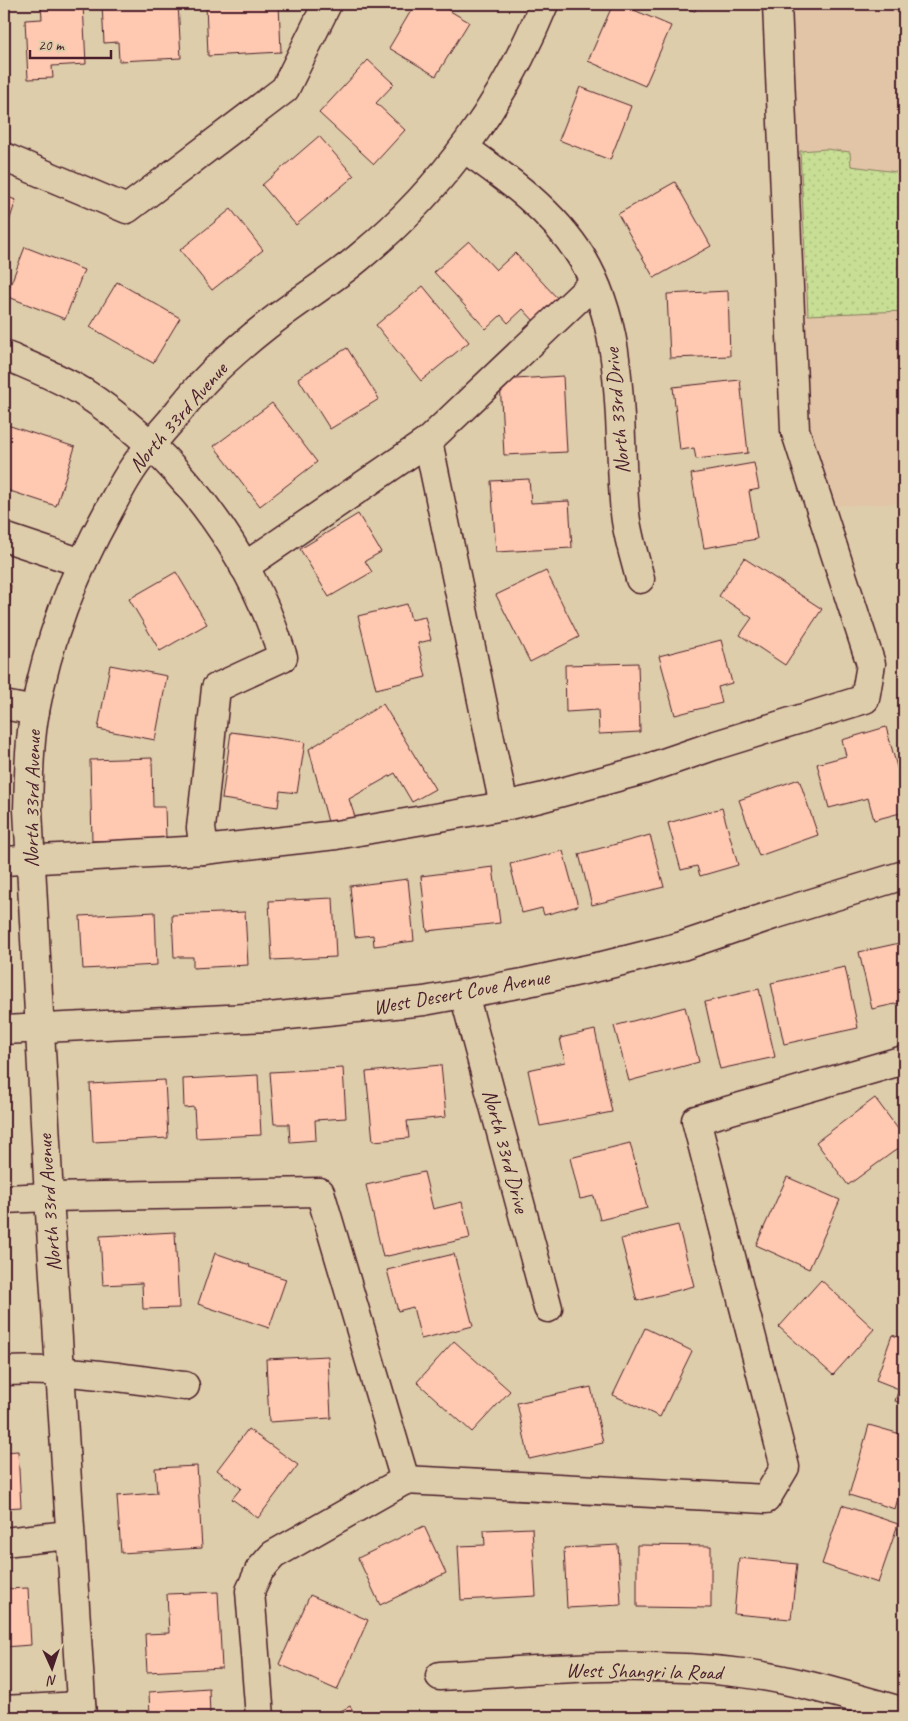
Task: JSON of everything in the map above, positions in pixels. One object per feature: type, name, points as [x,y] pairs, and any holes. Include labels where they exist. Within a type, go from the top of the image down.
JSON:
[{"type":"street","points":[[4,157],[127,209],[285,89],[327,4]]},
{"type":"street","name":"North 33rd Avenue","points":[[81,1712],[39,1029],[17,860],[28,810],[29,762],[35,711],[52,642],[82,563],[128,476],[151,445],[212,373],[265,326],[362,256],[401,220],[438,180],[464,148],[499,96],[528,42],[544,4]]},
{"type":"street","points":[[17,860],[204,850],[336,835],[504,806],[643,770],[716,745],[865,699],[871,664],[796,430],[776,4]]},
{"type":"street","name":"North 33rd Drive","points":[[464,148],[531,199],[562,231],[582,258],[594,283],[606,314],[613,349],[618,390],[625,516],[640,579]]},
{"type":"street","points":[[244,567],[428,441],[594,283]]},
{"type":"street","points":[[4,355],[36,368],[82,392],[151,445],[178,472],[216,521],[244,567],[263,604],[283,657],[216,688],[201,828],[204,850]]},
{"type":"street","points":[[428,441],[504,806]]},
{"type":"street","points":[[4,537],[82,563]]},
{"type":"street","points":[[4,705],[35,711]]},
{"type":"street","name":"West Desert Cove Avenue","points":[[4,1030],[269,1017],[424,1001],[602,966],[682,946],[773,915],[904,875]]},
{"type":"street","name":"North 33rd Drive","points":[[464,994],[548,1308]]},
{"type":"street","points":[[260,1717],[250,1590],[259,1571],[273,1555],[406,1480],[766,1499],[785,1467],[696,1120],[904,1060]]},
{"type":"street","points":[[4,1200],[49,1197],[320,1192],[406,1480]]},
{"type":"street","points":[[4,1371],[23,1370],[98,1375],[186,1386]]},
{"type":"street","points":[[4,1542],[69,1535]]},
{"type":"street","name":"West Shangri la Road","points":[[440,1676],[563,1668],[667,1667],[742,1673],[794,1681],[902,1710]]},
{"type":"street","points":[[4,1710],[81,1712]]},
{"type":"shaded area","points":[[787,4],[904,4],[904,503],[832,506],[808,431]]},
{"type":"green space","points":[[826,149],[850,152],[851,166],[904,173],[904,311],[808,315],[800,151]]},
{"type":"building","points":[[41,4],[83,4],[86,64],[52,66],[53,78],[28,79],[25,20],[42,19]]},
{"type":"building","points":[[102,4],[178,4],[181,58],[119,61],[118,42],[104,43]]},
{"type":"building","points":[[206,4],[279,4],[281,52],[208,56]]},
{"type":"building","points":[[415,4],[438,4],[469,22],[436,76],[389,48]]},
{"type":"building","points":[[613,4],[620,4],[671,26],[645,86],[588,61]]},
{"type":"building","points":[[672,4],[697,4],[695,11]]},
{"type":"building","points":[[368,60],[394,84],[376,103],[405,130],[374,164],[319,113]]},
{"type":"building","points":[[580,87],[631,106],[610,160],[559,140]]},
{"type":"building","points":[[319,136],[354,176],[296,225],[262,185]]},
{"type":"building","points":[[675,182],[711,246],[654,278],[618,214]]},
{"type":"building","points":[[4,196],[16,200],[4,237]]},
{"type":"building","points":[[231,209],[263,250],[212,290],[180,250]]},
{"type":"building","points":[[469,241],[496,270],[515,253],[559,300],[535,322],[523,309],[508,323],[501,315],[486,329],[434,272]]},
{"type":"building","points":[[25,247],[84,270],[65,319],[6,296]]},
{"type":"building","points":[[117,282],[180,318],[153,363],[90,327]]},
{"type":"building","points":[[423,286],[469,342],[421,381],[376,325]]},
{"type":"building","points":[[728,291],[730,356],[670,358],[667,294]]},
{"type":"building","points":[[347,348],[379,399],[330,429],[298,378]]},
{"type":"building","points":[[563,376],[567,452],[504,455],[500,380]]},
{"type":"building","points":[[740,380],[748,453],[696,459],[694,448],[680,450],[673,387]]},
{"type":"building","points":[[272,403],[317,462],[260,506],[214,446]]},
{"type":"building","points":[[4,424],[75,447],[56,506],[4,489]]},
{"type":"building","points":[[754,463],[759,489],[749,491],[757,539],[704,548],[691,474]]},
{"type":"building","points":[[529,479],[531,503],[569,501],[572,548],[496,552],[491,481]]},
{"type":"building","points":[[358,514],[381,552],[365,561],[372,572],[329,597],[300,549]]},
{"type":"building","points":[[744,558],[822,609],[785,665],[740,635],[752,618],[719,596]]},
{"type":"building","points":[[546,571],[579,637],[530,662],[496,595]]},
{"type":"building","points":[[176,572],[207,624],[160,651],[129,599]]},
{"type":"building","points":[[4,584],[11,585],[8,623],[4,623]]},
{"type":"building","points":[[407,604],[411,620],[425,617],[431,640],[418,643],[426,677],[376,689],[358,616]]},
{"type":"building","points":[[721,640],[732,683],[718,687],[722,703],[675,715],[659,656]]},
{"type":"building","points":[[638,663],[640,732],[599,734],[598,710],[566,712],[565,665]]},
{"type":"building","points":[[110,665],[167,676],[155,740],[98,729]]},
{"type":"building","points":[[383,704],[435,789],[412,802],[395,773],[349,799],[356,820],[328,822],[309,749]]},
{"type":"building","points":[[886,727],[904,793],[904,812],[874,820],[868,798],[829,808],[817,764],[846,756],[842,740]]},
{"type":"building","points":[[231,732],[305,742],[297,793],[280,791],[278,807],[222,799]]},
{"type":"building","points":[[152,758],[153,807],[165,807],[166,839],[92,841],[90,760]]},
{"type":"building","points":[[799,779],[818,835],[759,856],[739,800]]},
{"type":"building","points":[[722,808],[738,865],[700,876],[697,866],[681,870],[668,823]]},
{"type":"building","points":[[650,835],[664,887],[592,905],[579,854]]},
{"type":"building","points":[[563,851],[578,906],[544,915],[542,908],[522,913],[510,864]]},
{"type":"building","points":[[493,867],[500,923],[427,931],[421,876]]},
{"type":"building","points":[[408,879],[414,941],[374,946],[373,935],[355,937],[350,886]]},
{"type":"building","points":[[333,898],[336,957],[272,960],[269,901]]},
{"type":"building","points":[[155,912],[157,965],[83,969],[80,916]]},
{"type":"building","points":[[245,912],[248,965],[193,968],[193,957],[174,957],[172,915]]},
{"type":"building","points":[[904,942],[904,1002],[872,1009],[859,952]]},
{"type":"building","points":[[845,967],[858,1028],[784,1044],[771,983]]},
{"type":"building","points":[[759,989],[775,1057],[720,1069],[705,1002]]},
{"type":"building","points":[[685,1007],[699,1062],[629,1081],[614,1026]]},
{"type":"building","points":[[595,1030],[612,1112],[540,1126],[528,1070],[565,1062],[560,1038]]},
{"type":"building","points":[[441,1065],[446,1117],[407,1121],[409,1138],[373,1141],[366,1072]]},
{"type":"building","points":[[343,1068],[346,1118],[315,1120],[316,1140],[290,1142],[289,1124],[274,1124],[270,1072]]},
{"type":"building","points":[[258,1075],[261,1135],[196,1138],[194,1107],[184,1108],[183,1079]]},
{"type":"building","points":[[165,1080],[168,1138],[93,1142],[90,1084]]},
{"type":"building","points":[[875,1098],[904,1137],[904,1144],[848,1185],[816,1142]]},
{"type":"building","points":[[630,1143],[647,1208],[600,1220],[594,1196],[580,1199],[570,1158]]},
{"type":"building","points":[[424,1172],[433,1209],[462,1202],[470,1238],[383,1257],[366,1185]]},
{"type":"building","points":[[787,1177],[840,1200],[809,1269],[756,1245]]},
{"type":"building","points":[[678,1225],[694,1286],[637,1301],[621,1239]]},
{"type":"building","points":[[175,1232],[179,1308],[143,1309],[142,1283],[103,1285],[100,1236]]},
{"type":"building","points":[[215,1253],[286,1279],[269,1328],[198,1304]]},
{"type":"building","points":[[454,1254],[473,1326],[421,1339],[413,1307],[398,1311],[387,1270]]},
{"type":"building","points":[[821,1280],[874,1329],[833,1375],[779,1327]]},
{"type":"building","points":[[645,1328],[692,1351],[660,1417],[613,1395]]},
{"type":"building","points":[[892,1335],[904,1339],[904,1404],[895,1401],[899,1389],[876,1380]]},
{"type":"building","points":[[454,1341],[510,1391],[472,1432],[417,1382]]},
{"type":"building","points":[[328,1356],[331,1418],[269,1422],[266,1359]]},
{"type":"building","points":[[591,1387],[603,1443],[529,1459],[517,1403]]},
{"type":"building","points":[[869,1425],[904,1435],[904,1484],[902,1484],[895,1509],[849,1495]]},
{"type":"building","points":[[248,1429],[298,1465],[258,1518],[232,1499],[241,1488],[217,1470]]},
{"type":"building","points":[[18,1451],[21,1507],[4,1508],[4,1452]]},
{"type":"building","points":[[197,1466],[202,1548],[121,1553],[117,1496],[157,1493],[155,1468]]},
{"type":"building","points":[[842,1505],[898,1524],[878,1583],[822,1564]]},
{"type":"building","points":[[424,1526],[446,1573],[380,1605],[358,1558]]},
{"type":"building","points":[[532,1528],[536,1596],[461,1600],[458,1546],[485,1545],[484,1530]]},
{"type":"building","points":[[618,1545],[621,1605],[567,1608],[564,1548]]},
{"type":"building","points":[[637,1545],[711,1546],[711,1608],[637,1607]]},
{"type":"building","points":[[739,1558],[797,1564],[791,1619],[734,1614]]},
{"type":"building","points":[[28,1588],[31,1645],[4,1647],[4,1589]]},
{"type":"building","points":[[218,1592],[222,1668],[147,1672],[145,1634],[169,1633],[167,1594]]},
{"type":"building","points":[[310,1595],[368,1620],[337,1690],[279,1664]]},
{"type":"building","points":[[209,1688],[210,1717],[150,1717],[149,1692]]},
{"type":"building","points":[[350,1706],[357,1717],[330,1717]]}]
